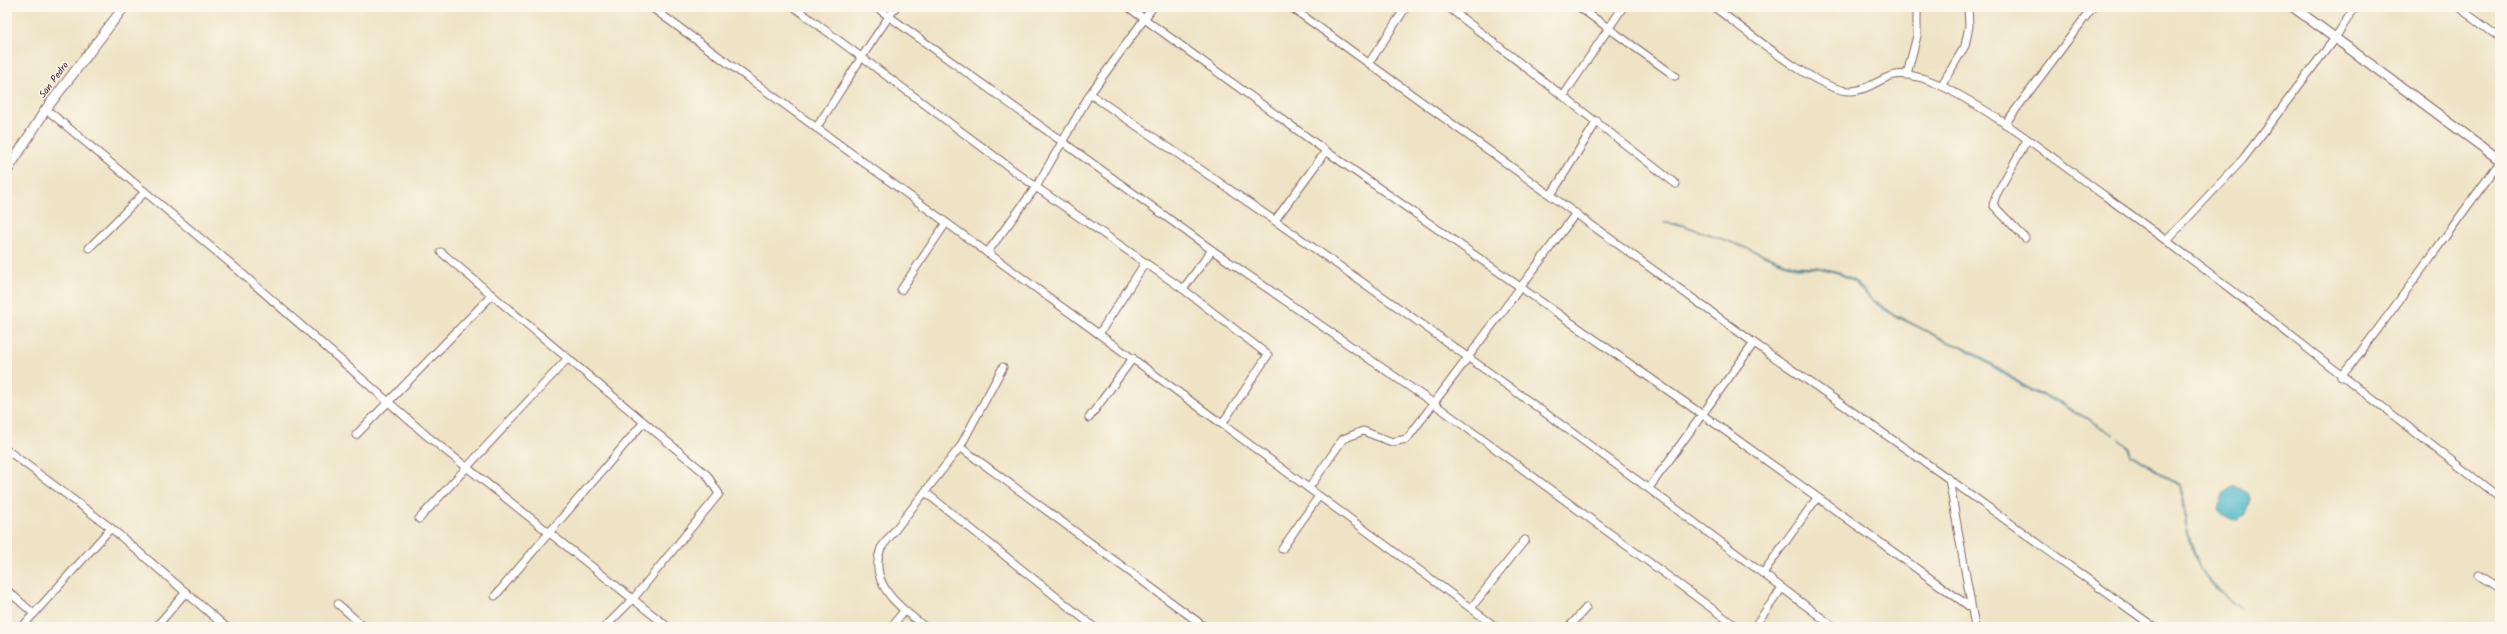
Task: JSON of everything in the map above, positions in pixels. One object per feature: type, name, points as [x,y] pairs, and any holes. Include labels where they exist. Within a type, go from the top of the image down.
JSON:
[{"type":"street","name":"San Pedro","points":[[7,171],[46,109],[124,7]]},
{"type":"street","points":[[651,7],[1133,358],[1496,627]]},
{"type":"street","points":[[794,7],[1036,187],[1183,289],[1268,355],[1222,424]]},
{"type":"street","points":[[876,7],[1212,250],[1433,403],[1737,627]]},
{"type":"street","points":[[816,128],[863,57],[871,40],[896,7]]},
{"type":"street","points":[[1128,7],[1326,151],[1703,414],[1817,498],[1970,607]]},
{"type":"street","points":[[987,253],[1036,187],[1090,94],[1153,7]]},
{"type":"street","points":[[1291,7],[1754,343],[1949,479],[2154,627]]},
{"type":"street","points":[[1369,63],[1406,7]]},
{"type":"street","points":[[1448,7],[1564,95],[1676,184]]},
{"type":"street","points":[[1579,7],[1675,76]]},
{"type":"street","points":[[1564,95],[1623,7]]},
{"type":"street","points":[[1714,7],[1804,74],[1828,85],[1850,92],[1870,87],[1890,76],[1907,74],[1941,86],[2005,124],[2167,240],[2341,377],[2500,498]]},
{"type":"street","points":[[1907,74],[1917,36],[1917,7]]},
{"type":"street","points":[[1941,86],[1965,46],[1969,26],[1968,7]]},
{"type":"street","points":[[2005,124],[2093,7]]},
{"type":"street","points":[[2293,7],[2500,161],[2390,315],[2341,377]]},
{"type":"street","points":[[2167,240],[2243,159],[2335,38],[2355,7]]},
{"type":"street","points":[[2458,7],[2500,38]]},
{"type":"street","points":[[1090,94],[1276,219],[1649,488],[1834,627]]},
{"type":"street","points":[[46,109],[466,467],[668,627]]},
{"type":"street","points":[[1551,195],[1597,121]]},
{"type":"street","points":[[2025,238],[1993,205],[1996,195],[2027,140]]},
{"type":"street","points":[[1276,219],[1326,151]]},
{"type":"street","points":[[90,248],[145,192]]},
{"type":"street","points":[[1309,488],[1343,440],[1363,431],[1392,442],[1407,438],[1576,213]]},
{"type":"street","points":[[901,290],[946,223]]},
{"type":"street","points":[[1183,289],[1212,250]]},
{"type":"street","points":[[441,252],[707,475],[719,494],[633,599],[605,627]]},
{"type":"street","points":[[1099,334],[1145,263]]},
{"type":"street","points":[[356,435],[492,295]]},
{"type":"street","points":[[1649,488],[1754,343]]},
{"type":"street","points":[[419,519],[568,358]]},
{"type":"street","points":[[1089,418],[1133,358]]},
{"type":"street","points":[[925,627],[897,606],[879,579],[876,561],[881,548],[960,447],[1003,367]]},
{"type":"street","points":[[495,596],[644,422]]},
{"type":"street","points":[[960,447],[1205,627]]},
{"type":"street","points":[[7,450],[111,528],[226,627]]},
{"type":"street","points":[[1949,479],[1970,607],[1975,627]]},
{"type":"street","points":[[925,492],[1094,627]]},
{"type":"street","points":[[1282,549],[1319,496]]},
{"type":"street","points":[[1763,573],[1817,498]]},
{"type":"street","points":[[22,627],[111,528]]},
{"type":"street","points":[[1471,608],[1525,540]]},
{"type":"street","points":[[2479,575],[2500,588]]},
{"type":"street","points":[[1754,627],[1782,588]]},
{"type":"street","points":[[7,590],[34,614]]},
{"type":"street","points":[[156,627],[186,592]]},
{"type":"street","points":[[338,604],[364,627]]},
{"type":"street","points":[[1570,627],[1586,608]]},
{"type":"street","points":[[890,627],[904,611]]},
{"type":"water","points":[[1665,223],[1681,224],[1796,266],[1818,267],[1839,272],[1856,282],[1872,299],[1892,313],[1949,342],[1967,348],[2033,391],[2061,402],[2114,435],[2061,404],[2032,392],[1962,347],[1949,343],[1893,315],[1872,301],[1854,282],[1838,273],[1818,268],[1796,268],[1730,242],[1681,225]]},
{"type":"water","points":[[2118,439],[2129,446],[2131,454],[2181,486],[2188,532],[2199,565],[2194,557],[2186,526],[2180,487],[2131,455],[2127,446]]},
{"type":"water","points":[[2233,486],[2248,494],[2250,499],[2245,514],[2236,521],[2221,515],[2218,508],[2223,494]]},
{"type":"water","points":[[2202,571],[2224,595],[2241,609],[2224,596]]}]
